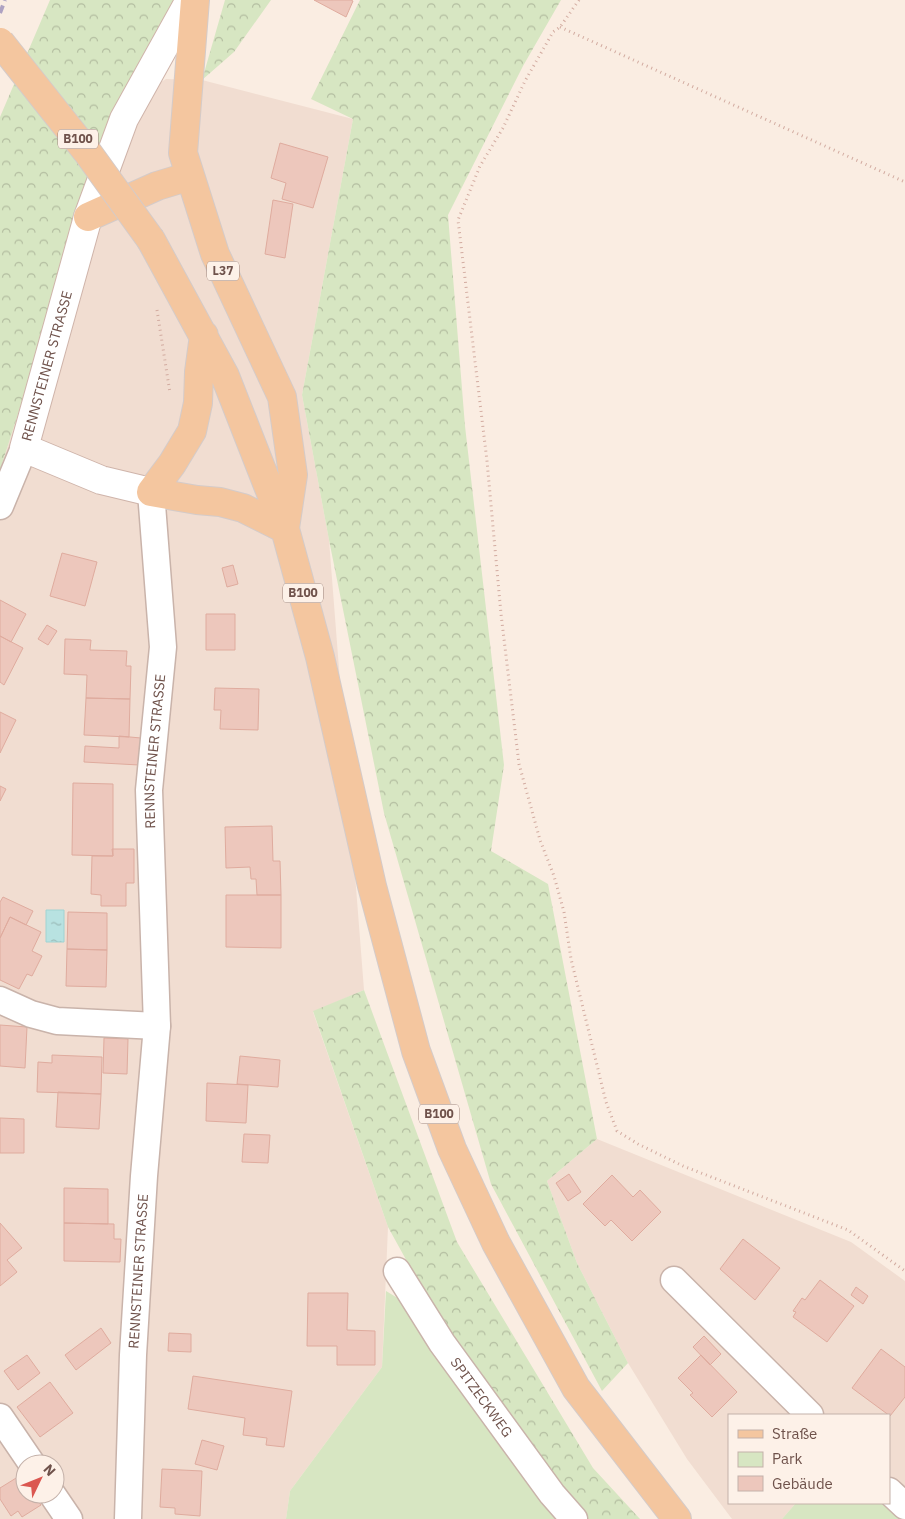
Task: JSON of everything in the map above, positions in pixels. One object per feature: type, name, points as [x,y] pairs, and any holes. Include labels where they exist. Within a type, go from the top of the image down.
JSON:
[{"type":"main road","name":"RENNSTEINER STRASSE","points":[[151,492],[101,480],[24,448],[88,217],[124,119],[190,0]]},
{"type":"main road","name":"L37","points":[[195,0],[183,153],[216,254],[282,397],[293,475],[285,529]]},
{"type":"main road","name":"B100","points":[[0,42],[88,153],[151,240],[226,376],[285,529],[320,657],[372,886],[416,1051],[452,1149],[496,1243],[576,1388],[677,1519]]},
{"type":"main road","points":[[88,217],[157,186],[190,176]]},
{"type":"main road","points":[[204,335],[199,372],[198,403],[192,431],[172,464],[151,492],[220,502],[243,508],[285,529]]},
{"type":"street","points":[[0,506],[24,448]]},
{"type":"street","name":"RENNSTEINER STRASSE","points":[[128,1519],[133,1355],[142,1196],[157,1026],[150,790],[163,647],[151,492]]},
{"type":"street","points":[[0,1000],[31,1014],[57,1021],[157,1026]]},
{"type":"street","name":"SPITZECKWEG","points":[[397,1271],[442,1343],[552,1494],[574,1519]]},
{"type":"street","points":[[674,1280],[809,1414]]},
{"type":"street","points":[[0,1417],[25,1454]]},
{"type":"street","points":[[890,1492],[905,1506]]},
{"type":"street","points":[[59,1504],[69,1519]]},
{"type":"path","points":[[579,0],[560,27],[553,32],[525,81],[503,128],[480,166],[458,220],[488,461],[501,614],[519,764],[540,840],[554,876],[564,912],[571,959],[606,1102],[617,1131],[638,1144],[691,1169],[848,1230],[905,1271]]},
{"type":"path","points":[[560,27],[905,182]]},
{"type":"path","points":[[157,310],[170,394]]},
{"type":"shaded area","points":[[166,79],[202,80],[353,119],[302,395],[329,540],[364,990],[313,1012],[388,1227],[382,1367],[290,1491],[286,1519],[0,1519],[0,470],[116,110]]},
{"type":"shaded area","points":[[597,1139],[851,1242],[905,1281],[905,1492],[890,1478],[890,1414],[728,1414],[728,1504],[795,1504],[782,1519],[732,1519],[687,1459],[628,1363],[577,1263],[547,1181]]},
{"type":"green space","points":[[50,0],[175,0],[116,110],[0,470],[0,117]]},
{"type":"green space","points":[[225,0],[271,0],[234,52],[202,80]]},
{"type":"green space","points":[[360,0],[561,0],[523,66],[448,215],[465,426],[504,765],[491,851],[548,884],[597,1139],[547,1181],[577,1263],[628,1363],[602,1391],[491,1184],[384,813],[302,395],[353,119],[311,99]]},
{"type":"green space","points":[[364,990],[457,1242],[593,1468],[640,1519],[585,1519],[446,1332],[388,1227],[313,1011]]},
{"type":"green space","points":[[386,1291],[406,1303],[555,1519],[286,1519],[290,1491],[382,1367]]},
{"type":"green space","points":[[795,1504],[889,1504],[905,1516],[905,1519],[782,1519]]},
{"type":"water","points":[[46,910],[64,910],[64,942],[46,942]]},
{"type":"building","points":[[314,0],[351,0],[353,1],[346,17]]},
{"type":"building","points":[[280,143],[328,157],[313,208],[282,199],[286,183],[271,178]]},
{"type":"building","points":[[273,200],[293,204],[285,258],[265,254]]},
{"type":"building","points":[[62,553],[97,562],[85,606],[50,596]]},
{"type":"building","points":[[233,565],[238,584],[227,587],[222,568]]},
{"type":"building","points":[[0,600],[26,614],[11,642],[0,636]]},
{"type":"building","points":[[206,614],[235,614],[235,650],[206,650]]},
{"type":"building","points":[[47,625],[57,631],[48,645],[38,639]]},
{"type":"building","points":[[0,636],[23,648],[4,685],[0,682]]},
{"type":"building","points":[[65,639],[91,640],[90,650],[127,651],[126,666],[131,666],[130,699],[86,698],[87,675],[64,674]]},
{"type":"building","points":[[215,688],[259,689],[258,730],[220,729],[221,710],[214,710]]},
{"type":"building","points":[[86,698],[130,699],[129,737],[84,735]]},
{"type":"building","points":[[0,712],[16,720],[0,753]]},
{"type":"building","points":[[119,736],[141,738],[139,765],[84,762],[85,746],[119,748]]},
{"type":"building","points":[[73,783],[113,784],[113,856],[72,855]]},
{"type":"building","points":[[0,786],[6,789],[0,801]]},
{"type":"building","points":[[272,826],[273,861],[280,861],[281,895],[257,895],[256,879],[251,879],[250,867],[226,868],[225,827]]},
{"type":"building","points":[[112,849],[134,849],[134,883],[126,883],[126,906],[101,906],[101,895],[91,894],[92,856],[113,856]]},
{"type":"building","points":[[226,895],[281,895],[281,948],[226,947]]},
{"type":"building","points":[[3,897],[33,911],[26,925],[10,917],[0,938],[0,902]]},
{"type":"building","points":[[68,912],[107,913],[107,950],[67,949]]},
{"type":"building","points":[[10,917],[41,932],[32,951],[42,956],[32,976],[27,974],[19,989],[0,980],[0,938]]},
{"type":"building","points":[[67,949],[107,950],[106,987],[66,986]]},
{"type":"building","points":[[0,1025],[27,1027],[25,1068],[0,1066]]},
{"type":"building","points":[[104,1038],[128,1039],[127,1074],[103,1073]]},
{"type":"building","points":[[52,1055],[102,1057],[101,1094],[37,1092],[38,1062],[52,1063]]},
{"type":"building","points":[[240,1056],[280,1060],[278,1087],[237,1084]]},
{"type":"building","points":[[207,1083],[248,1085],[246,1123],[206,1121]]},
{"type":"building","points":[[58,1092],[101,1094],[99,1129],[56,1127]]},
{"type":"building","points":[[0,1118],[24,1119],[24,1153],[0,1153]]},
{"type":"building","points":[[244,1134],[270,1135],[268,1163],[242,1162]]},
{"type":"building","points":[[569,1174],[581,1192],[568,1201],[556,1183]]},
{"type":"building","points":[[612,1175],[633,1197],[640,1190],[661,1212],[632,1241],[611,1220],[605,1226],[583,1204]]},
{"type":"building","points":[[64,1188],[108,1189],[108,1224],[64,1223]]},
{"type":"building","points":[[0,1223],[22,1248],[7,1260],[17,1272],[0,1286]]},
{"type":"building","points":[[64,1223],[114,1224],[114,1239],[121,1239],[120,1262],[64,1261]]},
{"type":"building","points":[[743,1239],[780,1268],[755,1300],[720,1269]]},
{"type":"building","points":[[820,1280],[854,1306],[827,1342],[793,1317],[796,1312],[793,1311],[802,1298],[805,1300]]},
{"type":"building","points":[[856,1287],[868,1296],[863,1304],[851,1295]]},
{"type":"building","points":[[308,1293],[348,1293],[347,1330],[375,1331],[375,1365],[337,1365],[337,1346],[307,1346]]},
{"type":"building","points":[[101,1328],[111,1343],[76,1370],[65,1355]]},
{"type":"building","points":[[169,1333],[191,1334],[191,1352],[168,1351]]},
{"type":"building","points":[[704,1336],[721,1354],[710,1365],[693,1347]]},
{"type":"building","points":[[881,1349],[905,1367],[905,1397],[890,1416],[890,1414],[887,1414],[852,1388]]},
{"type":"building","points":[[27,1355],[40,1373],[18,1390],[4,1371]]},
{"type":"building","points":[[701,1355],[737,1392],[712,1417],[690,1395],[693,1393],[678,1378]]},
{"type":"building","points":[[193,1376],[292,1391],[284,1447],[266,1445],[267,1438],[243,1435],[245,1418],[188,1409]]},
{"type":"building","points":[[50,1382],[73,1413],[40,1437],[17,1407]]},
{"type":"building","points":[[202,1440],[224,1446],[217,1470],[195,1464]]},
{"type":"building","points":[[162,1469],[202,1471],[200,1516],[175,1514],[175,1508],[160,1507]]},
{"type":"building","points":[[15,1479],[15,1504],[41,1505],[22,1517],[18,1511],[11,1516],[0,1499],[0,1488]]},
{"type":"railway","points":[[0,13],[5,0]]}]
